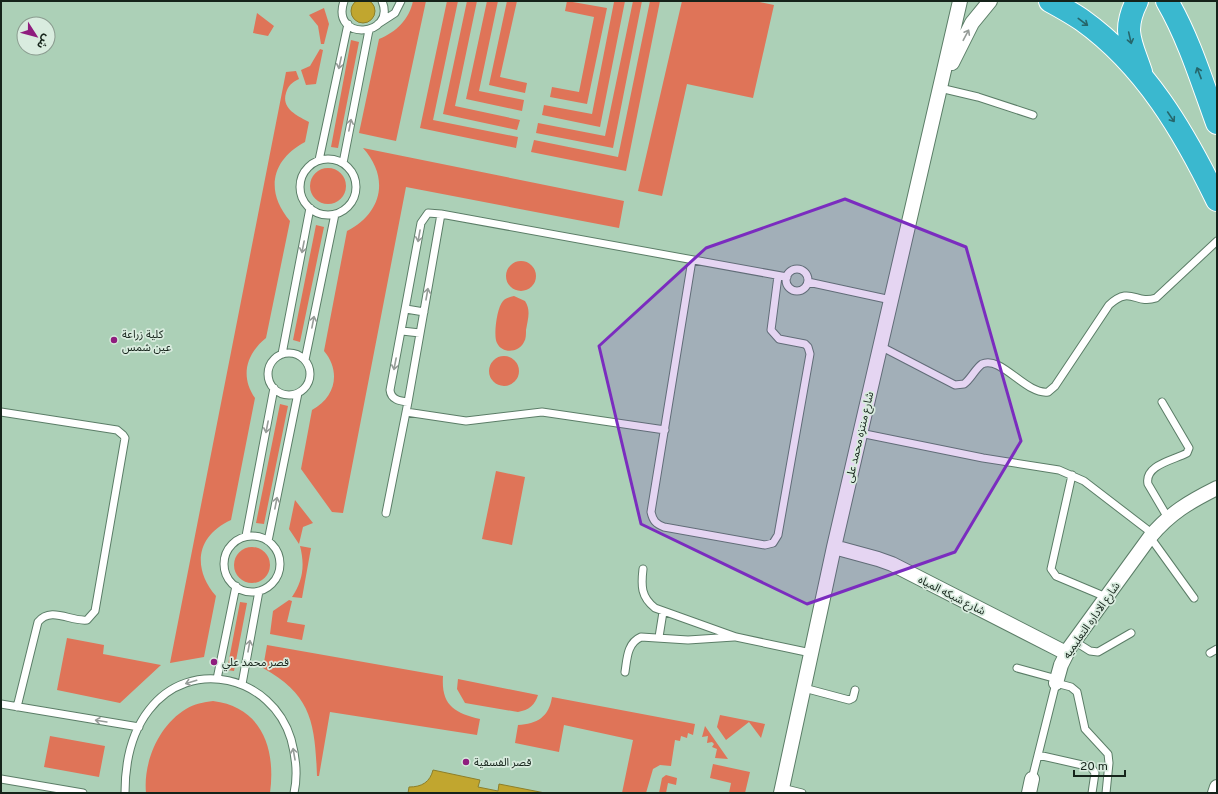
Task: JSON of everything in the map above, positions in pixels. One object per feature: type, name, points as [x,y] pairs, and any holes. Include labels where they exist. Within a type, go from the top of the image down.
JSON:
[{"type":"highway","points":[[1050,1],[1082,20],[1108,42],[1142,77],[1186,140],[1217,200]]},
{"type":"highway","points":[[1137,1],[1130,16],[1128,26],[1129,36],[1142,77]]},
{"type":"highway","points":[[1167,1],[1176,16],[1192,54],[1217,123]]},
{"type":"street","points":[[959,5],[974,8],[985,6]]},
{"type":"street","name":"شارع منتزه محمد على","points":[[782,791],[834,547],[959,5]]},
{"type":"street","name":"شارع منتزه محمد على","points":[[941,85],[966,35],[985,6]]},
{"type":"street","name":"شارع الاداره التعليميه","points":[[1056,681],[1070,647],[1151,536],[1168,518],[1189,503],[1217,488]]},
{"type":"street","name":"شارع شبكه المياه","points":[[834,547],[892,564],[1070,647]]},
{"type":"street","name":"شارع الاداره التعليميه","points":[[1028,793],[1032,779]]},
{"type":"street","points":[[1215,793],[1217,787]]},
{"type":"lane","points":[[344,1],[342,14],[348,24],[357,30],[369,30],[395,13],[401,1]]},
{"type":"lane","points":[[378,24],[384,11],[382,1]]},
{"type":"lane","points":[[319,160],[348,24]]},
{"type":"lane","points":[[343,163],[369,30]]},
{"type":"lane","points":[[941,85],[1033,115]]},
{"type":"lane","points":[[332,159],[343,163],[354,175],[356,191],[349,206],[335,214],[322,214],[310,208],[301,194],[300,186],[306,170],[319,160],[332,159]]},
{"type":"lane","points":[[282,354],[310,208]]},
{"type":"lane","points":[[408,402],[396,399],[391,394],[390,390],[422,219],[428,213],[441,214],[787,277]]},
{"type":"lane","points":[[305,360],[335,214]]},
{"type":"lane","points":[[386,513],[408,402],[441,214]]},
{"type":"lane","points":[[880,346],[955,385],[964,384],[980,366],[988,363],[998,365],[1036,390],[1048,392],[1055,386],[1109,305],[1124,295],[1144,300],[1156,298],[1217,240]]},
{"type":"lane","points":[[692,260],[651,512],[655,522],[664,526],[765,545],[773,543],[778,535],[810,354],[808,347],[805,344],[779,339],[771,330],[778,276]]},
{"type":"lane","points":[[800,270],[807,276],[808,282],[803,290],[795,291],[788,286],[787,277],[790,272],[800,270]]},
{"type":"lane","points":[[808,282],[891,300]]},
{"type":"lane","points":[[406,309],[424,312]]},
{"type":"lane","points":[[402,330],[420,333]]},
{"type":"lane","points":[[292,353],[305,360],[310,370],[309,381],[303,390],[298,393],[288,395],[274,388],[271,384],[268,372],[273,361],[282,354],[292,353]]},
{"type":"lane","points":[[246,536],[274,388]]},
{"type":"lane","points":[[268,541],[298,393]]},
{"type":"lane","points":[[1162,402],[1189,448],[1187,453],[1155,467],[1147,479],[1148,484],[1168,518]]},
{"type":"lane","points":[[1,412],[117,430],[124,435],[125,438],[95,612],[91,618],[84,620],[52,614],[41,619],[36,626],[17,707]]},
{"type":"lane","points":[[406,412],[466,421],[542,412],[665,430]]},
{"type":"lane","points":[[860,433],[982,458],[1045,467],[1072,475],[1084,481],[1151,536],[1194,598]]},
{"type":"lane","points":[[1072,475],[1051,569],[1056,576],[1106,597]]},
{"type":"lane","points":[[246,536],[257,536],[268,541],[278,553],[279,568],[273,582],[259,590],[247,591],[236,586],[227,576],[224,562],[225,555],[233,543],[246,536]]},
{"type":"lane","points":[[643,569],[641,585],[645,598],[655,608],[663,612],[712,627],[736,637],[811,653]]},
{"type":"lane","points":[[217,679],[236,586]]},
{"type":"lane","points":[[242,684],[259,590]]},
{"type":"lane","points":[[659,637],[663,612]]},
{"type":"lane","points":[[1070,647],[1098,652],[1131,632]]},
{"type":"lane","points":[[625,672],[633,643],[641,637],[702,640],[736,637]]},
{"type":"lane","points":[[1210,653],[1217,649]]},
{"type":"lane","points":[[1017,668],[1056,681],[1071,687],[1077,692],[1085,729],[1108,754],[1110,762],[1106,793]]},
{"type":"lane","points":[[125,793],[125,775],[130,750],[139,727],[149,710],[162,696],[178,687],[196,681],[217,679],[242,684],[261,694],[276,709],[287,727],[295,755],[296,784],[294,793]]},
{"type":"lane","name":"شارع الاداره التعليميه","points":[[1032,779],[1056,681]]},
{"type":"lane","points":[[804,688],[849,700],[853,698],[855,690]]},
{"type":"lane","points":[[1,704],[139,727]]},
{"type":"lane","points":[[1038,755],[1088,766],[1094,769],[1096,776],[1092,793]]},
{"type":"lane","points":[[1,779],[83,793]]},
{"type":"lane","points":[[782,791],[802,793]]},
{"type":"highlighted area","points":[[845,199],[966,247],[1021,441],[955,552],[807,604],[641,524],[599,346],[706,248]]},
{"type":"shaded area","points":[[363,-1],[372,2],[375,11],[372,20],[363,23],[354,20],[351,11],[354,2]]},
{"type":"shaded area","points":[[413,1],[426,1],[396,141],[359,133],[379,39],[391,33],[405,20]]},
{"type":"shaded area","points":[[447,1],[458,1],[433,120],[518,137],[516,148],[420,128]]},
{"type":"shaded area","points":[[467,1],[477,1],[455,106],[520,120],[517,130],[443,114]]},
{"type":"shaded area","points":[[487,1],[498,1],[479,91],[524,100],[522,111],[466,99]]},
{"type":"shaded area","points":[[507,1],[517,1],[500,77],[527,83],[525,93],[489,85]]},
{"type":"shaded area","points":[[567,1],[607,8],[587,104],[550,97],[552,87],[579,92],[594,17],[565,11]]},
{"type":"shaded area","points":[[611,1],[625,1],[600,127],[542,115],[544,105],[592,114],[614,2]]},
{"type":"shaded area","points":[[633,1],[642,1],[613,148],[536,133],[538,123],[605,136]]},
{"type":"shaded area","points":[[650,1],[660,1],[626,171],[531,152],[534,140],[618,157]]},
{"type":"shaded area","points":[[682,1],[755,1],[774,5],[753,98],[687,84],[662,196],[638,191]]},
{"type":"shaded area","points":[[324,8],[329,24],[324,44],[321,44],[318,26],[309,15]]},
{"type":"shaded area","points":[[257,13],[274,26],[268,36],[253,33]]},
{"type":"shaded area","points":[[351,40],[359,42],[338,148],[331,147]]},
{"type":"shaded area","points":[[320,49],[323,50],[316,84],[306,85],[301,70],[310,66]]},
{"type":"shaded area","points":[[296,71],[299,79],[289,86],[286,93],[286,103],[288,108],[309,122],[305,142],[294,149],[285,158],[275,177],[277,199],[282,210],[290,221],[266,338],[254,351],[247,366],[250,390],[255,398],[231,520],[219,527],[211,535],[201,554],[203,575],[216,596],[204,657],[170,663],[286,72]]},
{"type":"shaded area","points":[[363,148],[624,201],[619,228],[406,187],[343,513],[332,512],[301,469],[312,410],[320,405],[326,398],[331,391],[333,383],[333,367],[324,351],[347,231],[368,215],[375,205],[378,194],[379,183],[377,171],[372,159]]},
{"type":"shaded area","points":[[332,168],[341,173],[345,179],[345,193],[341,199],[332,204],[324,204],[315,199],[311,193],[310,182],[315,173],[321,169]]},
{"type":"shaded area","points":[[316,225],[324,227],[300,342],[293,340]]},
{"type":"shaded area","points":[[521,261],[532,265],[536,276],[532,287],[521,291],[510,287],[506,276],[510,265]]},
{"type":"shaded area","points":[[514,296],[525,301],[528,308],[528,315],[526,336],[522,346],[510,351],[499,347],[495,334],[496,322],[501,304],[507,298]]},
{"type":"shaded area","points":[[504,356],[515,360],[519,371],[515,382],[504,386],[493,382],[489,371],[493,360]]},
{"type":"shaded area","points":[[280,404],[288,406],[264,524],[256,523]]},
{"type":"shaded area","points":[[496,471],[525,477],[512,545],[482,539]]},
{"type":"shaded area","points":[[295,500],[313,523],[303,527],[299,544],[289,529]]},
{"type":"shaded area","points":[[300,546],[311,548],[302,598],[292,597],[299,585],[302,573],[303,566]]},
{"type":"shaded area","points":[[256,547],[265,552],[269,558],[269,572],[265,578],[256,583],[248,583],[239,578],[235,572],[234,561],[239,552],[245,548]]},
{"type":"shaded area","points":[[289,600],[292,601],[287,622],[305,625],[302,640],[270,634],[273,611]]},
{"type":"shaded area","points":[[240,602],[247,603],[234,671],[227,670]]},
{"type":"shaded area","points":[[67,638],[104,645],[103,654],[161,665],[120,703],[57,690]]},
{"type":"shaded area","points":[[267,645],[443,676],[444,694],[451,706],[463,714],[480,719],[477,735],[330,712],[319,776],[317,776],[315,741],[308,713],[301,700],[292,689],[279,678],[263,668]]},
{"type":"shaded area","points":[[458,679],[538,695],[535,702],[531,706],[518,712],[465,703],[457,689]]},
{"type":"shaded area","points":[[552,697],[695,724],[693,735],[688,733],[687,738],[681,736],[680,741],[675,740],[671,766],[660,765],[653,769],[646,793],[622,793],[633,740],[564,725],[559,752],[515,743],[518,725],[531,723],[541,718],[548,710]]},
{"type":"shaded area","points":[[213,701],[230,705],[243,712],[254,721],[262,733],[268,746],[271,761],[270,793],[146,793],[147,769],[150,757],[161,734],[176,716],[186,709]]},
{"type":"shaded area","points":[[720,715],[765,724],[761,738],[749,722],[726,740],[717,727]]},
{"type":"shaded area","points":[[705,726],[728,759],[715,758],[717,749],[712,747],[714,744],[712,742],[707,743],[708,736],[702,737]]},
{"type":"shaded area","points":[[50,736],[105,746],[99,777],[44,767]]},
{"type":"shaded area","points":[[713,764],[750,772],[745,793],[729,793],[731,783],[710,778]]},
{"type":"shaded area","points":[[433,770],[480,780],[478,787],[498,791],[499,784],[545,793],[408,793],[409,787],[422,785],[428,781]]},
{"type":"shaded area","points":[[666,775],[677,778],[676,785],[668,783],[666,793],[659,793],[662,778]]},
{"type":"place","name":"كلية زراعة عين شمس","points":[[114,340]]},
{"type":"place","name":"قصر محمد علي","points":[[214,662]]},
{"type":"place","name":"قصر الفسقية","points":[[466,762]]}]
